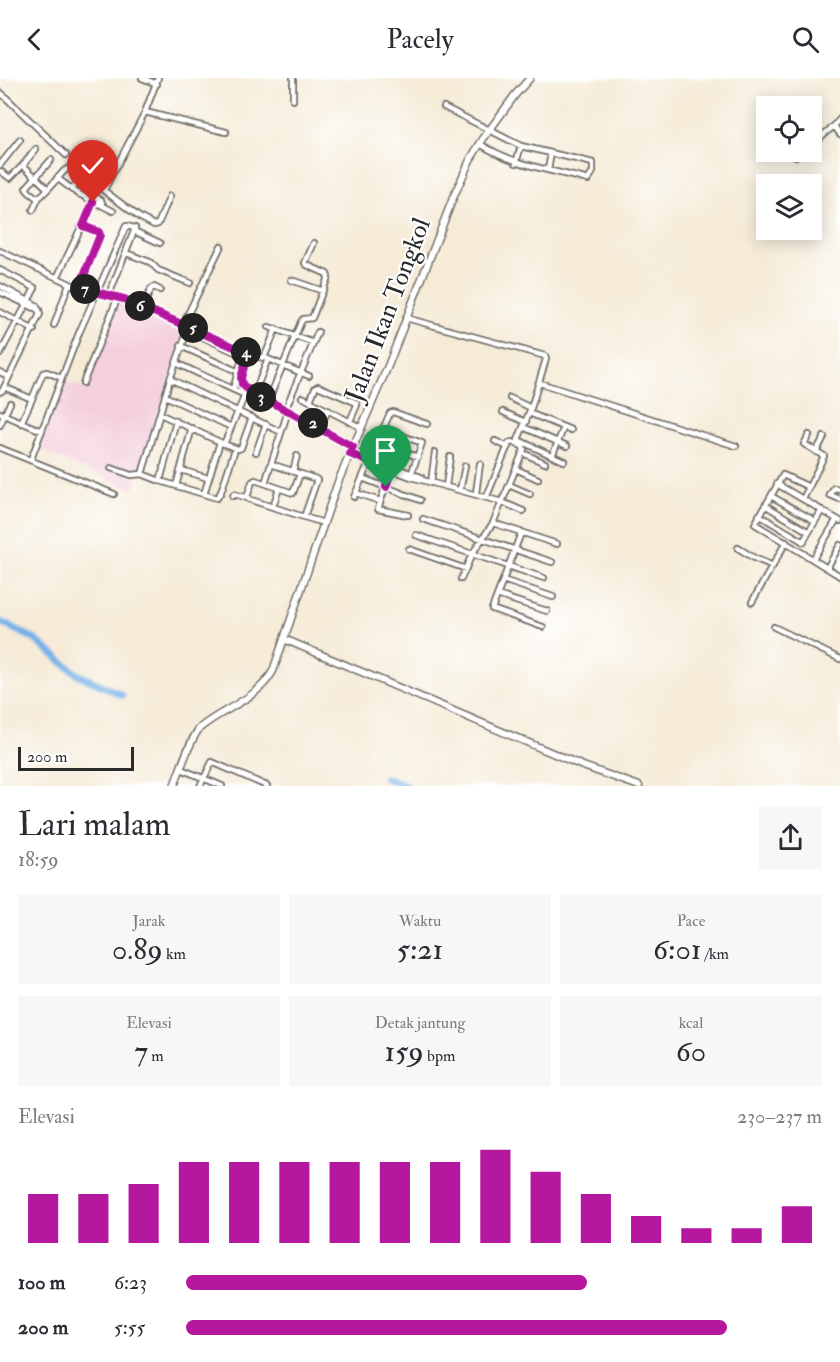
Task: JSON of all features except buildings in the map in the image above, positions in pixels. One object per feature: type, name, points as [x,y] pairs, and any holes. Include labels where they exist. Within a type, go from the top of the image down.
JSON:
[{"type":"street","points":[[142,78],[157,84]]},
{"type":"street","points":[[104,190],[145,112],[158,78]]},
{"type":"street","points":[[293,78],[293,100]]},
{"type":"street","name":"Jalan Ikan Tongkol","points":[[174,786],[198,729],[258,691],[266,682],[276,663],[338,482],[362,428],[453,198],[480,144],[511,100],[530,78]]},
{"type":"street","points":[[0,92],[66,155]]},
{"type":"street","points":[[444,107],[520,146],[593,163],[593,170],[588,180],[516,163],[480,144]]},
{"type":"street","points":[[145,112],[226,132]]},
{"type":"street","points":[[822,136],[840,119]]},
{"type":"street","points":[[834,126],[840,134]]},
{"type":"street","points":[[0,165],[20,140]]},
{"type":"street","points":[[516,163],[520,146]]},
{"type":"street","points":[[0,171],[10,178],[36,149]]},
{"type":"street","points":[[548,170],[551,153]]},
{"type":"street","points":[[39,197],[28,192],[26,188],[51,160]]},
{"type":"street","points":[[23,165],[48,189]]},
{"type":"street","points":[[33,210],[39,197],[68,167],[75,167],[82,176],[72,190]]},
{"type":"street","points":[[57,178],[72,190],[101,200],[103,205]]},
{"type":"street","points":[[88,196],[97,186],[139,217],[156,225],[170,196]]},
{"type":"street","points":[[88,196],[93,202],[113,211]]},
{"type":"street","points":[[57,278],[93,202]]},
{"type":"street","points":[[110,295],[139,217]]},
{"type":"street","points":[[79,288],[100,235],[99,232],[83,226]]},
{"type":"street","points":[[31,459],[96,293],[126,226],[160,243]]},
{"type":"street","points":[[268,401],[303,319],[312,318],[328,275],[305,263],[314,243]]},
{"type":"street","points":[[183,324],[221,246]]},
{"type":"street","points":[[0,251],[79,288],[118,297],[183,324],[243,356],[233,389]]},
{"type":"street","points":[[126,253],[153,263],[158,270],[190,283]]},
{"type":"street","points":[[0,270],[35,287],[0,354]]},
{"type":"street","points":[[291,280],[323,291]]},
{"type":"street","points":[[54,325],[69,284]]},
{"type":"street","points":[[0,286],[28,302],[39,310],[40,314],[34,330],[0,392]]},
{"type":"street","points":[[143,307],[151,289],[154,287],[160,290]]},
{"type":"street","points":[[0,292],[28,302]]},
{"type":"street","points":[[84,383],[118,297]]},
{"type":"street","points":[[0,312],[34,330]]},
{"type":"street","points":[[406,318],[545,356],[540,383],[518,441],[564,460]]},
{"type":"street","points":[[269,327],[314,343]]},
{"type":"street","points":[[142,474],[170,379],[189,329]]},
{"type":"street","points":[[189,329],[309,376]]},
{"type":"street","points":[[254,394],[276,329]]},
{"type":"street","points":[[265,483],[286,410],[318,332]]},
{"type":"street","points":[[0,334],[8,339]]},
{"type":"street","points":[[181,346],[239,372]]},
{"type":"street","points":[[248,354],[241,381],[243,386],[320,428],[352,451],[370,461],[411,476],[487,496],[523,510]]},
{"type":"street","points":[[176,363],[245,395],[222,443],[204,494]]},
{"type":"street","points":[[0,372],[9,377]]},
{"type":"street","points":[[21,423],[43,373],[47,372],[62,378]]},
{"type":"street","points":[[170,379],[281,432]]},
{"type":"street","points":[[540,383],[736,446]]},
{"type":"street","points":[[4,387],[32,399]]},
{"type":"street","points":[[310,401],[315,388],[318,387],[357,403],[350,420]]},
{"type":"street","points":[[165,396],[231,427]]},
{"type":"street","points":[[302,397],[362,428]]},
{"type":"street","points":[[510,398],[571,430]]},
{"type":"street","points":[[0,425],[2,414],[10,403]]},
{"type":"street","points":[[320,428],[328,410]]},
{"type":"street","points":[[380,501],[355,495],[391,412],[427,424]]},
{"type":"street","points":[[503,412],[567,446]]},
{"type":"street","points":[[2,414],[42,431]]},
{"type":"street","points":[[160,414],[235,448],[241,448],[252,417]]},
{"type":"street","points":[[160,481],[176,421]]},
{"type":"street","points":[[256,452],[266,424]]},
{"type":"street","points":[[552,456],[564,427]]},
{"type":"street","points":[[176,486],[192,428]]},
{"type":"street","points":[[384,429],[421,442],[411,476]]},
{"type":"street","points":[[803,499],[824,458],[823,455],[804,444],[809,435]]},
{"type":"street","points":[[816,452],[824,437]]},
{"type":"street","points":[[495,441],[508,447]]},
{"type":"street","points":[[461,579],[481,538],[493,523],[524,447],[511,442],[487,496]]},
{"type":"street","points":[[378,443],[418,458]]},
{"type":"street","points":[[0,448],[114,494]]},
{"type":"street","points":[[111,468],[131,475],[142,474],[204,494],[219,496],[235,448]]},
{"type":"street","points":[[432,483],[435,452]]},
{"type":"street","points":[[523,453],[546,463]]},
{"type":"street","points":[[293,471],[297,456]]},
{"type":"street","points":[[446,486],[450,456]]},
{"type":"street","points":[[476,493],[480,464]]},
{"type":"street","points":[[271,465],[317,481],[304,517]]},
{"type":"street","points":[[460,490],[465,466]]},
{"type":"street","points":[[392,469],[379,510],[408,515]]},
{"type":"street","points":[[516,469],[538,479]]},
{"type":"street","points":[[181,470],[208,478]]},
{"type":"street","points":[[248,498],[253,481],[294,492],[300,474]]},
{"type":"street","points":[[809,487],[784,475],[755,524],[840,576]]},
{"type":"street","points":[[362,478],[420,500]]},
{"type":"street","points":[[777,484],[838,520],[813,559]]},
{"type":"street","points":[[509,485],[530,494]]},
{"type":"street","points":[[840,489],[834,488],[830,495],[840,500]]},
{"type":"street","points":[[273,507],[279,489]]},
{"type":"street","points":[[233,496],[234,494],[248,498],[324,523]]},
{"type":"street","points":[[771,496],[815,521]]},
{"type":"street","points":[[765,505],[809,532]]},
{"type":"street","points":[[799,549],[822,510]]},
{"type":"street","points":[[759,515],[804,542]]},
{"type":"street","points":[[423,519],[552,562]]},
{"type":"street","points":[[493,523],[557,544]]},
{"type":"street","points":[[521,533],[493,606],[494,610],[543,627]]},
{"type":"street","points":[[416,535],[544,578]]},
{"type":"street","points":[[752,602],[786,542]]},
{"type":"street","points":[[827,568],[840,545]]},
{"type":"street","points":[[738,548],[773,566]]},
{"type":"street","points":[[409,549],[466,568]]},
{"type":"street","points":[[503,580],[553,597]]},
{"type":"street","points":[[497,595],[547,611]]},
{"type":"street","points":[[774,627],[840,659]]},
{"type":"street","points":[[284,639],[583,766],[639,786]]},
{"type":"street","points":[[200,786],[212,762],[267,786]]},
{"type":"street","points":[[181,769],[222,786]]},
{"type":"shaded area","points":[[118,300],[186,329],[134,490],[38,449],[63,381],[85,388]]},
{"type":"waterway","points":[[0,622],[33,638],[77,674],[122,695]]},
{"type":"waterway","points":[[385,778],[406,786]]},
{"type":"route","points":[[93,202],[83,226],[99,232],[100,235],[79,288],[124,299],[248,353],[241,378],[243,386],[353,447],[350,454],[391,470],[386,487]]}]
